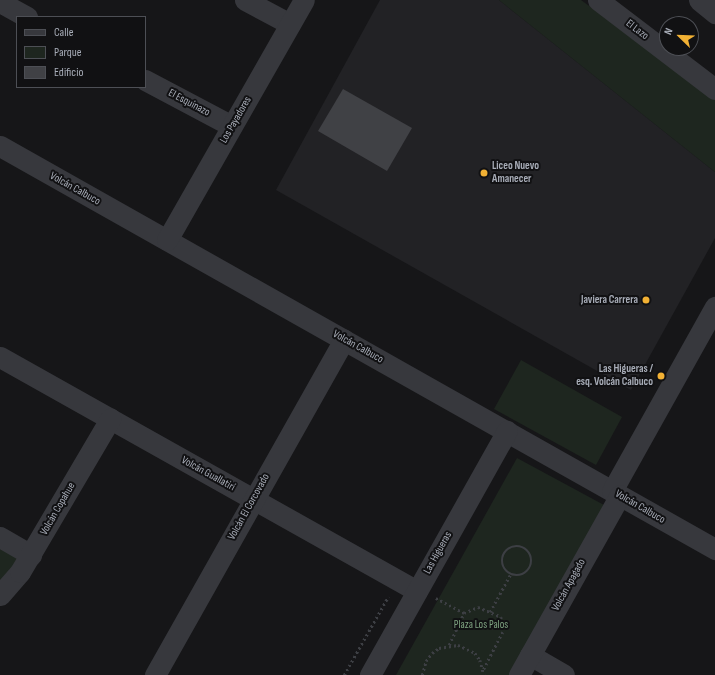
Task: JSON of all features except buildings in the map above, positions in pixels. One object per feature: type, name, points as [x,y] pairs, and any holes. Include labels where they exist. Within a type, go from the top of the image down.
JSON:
[{"type":"street","points":[[245,0],[290,24]]},
{"type":"street","name":"Los Payadores","points":[[167,240],[304,0]]},
{"type":"street","name":"El Lazo","points":[[598,0],[715,89]]},
{"type":"street","points":[[699,0],[715,13]]},
{"type":"street","points":[[0,2],[25,16]]},
{"type":"street","name":"El Esquinazo","points":[[146,81],[232,126]]},
{"type":"street","name":"Volcán Calbuco","points":[[1,150],[167,240],[715,549]]},
{"type":"street","points":[[616,493],[715,307]]},
{"type":"street","name":"Volcán El Corcovado","points":[[155,675],[344,340]]},
{"type":"street","name":"Volcán Guallatiri","points":[[0,357],[254,500],[426,594]]},
{"type":"street","name":"Volcán Copahue","points":[[0,595],[20,572],[31,555],[110,419]]},
{"type":"street","name":"Las Higueras","points":[[370,675],[426,594],[507,431]]},
{"type":"street","name":"Volcán Apagado","points":[[518,675],[616,493]]},
{"type":"street","points":[[0,537],[31,555]]},
{"type":"street","points":[[530,655],[564,675]]},
{"type":"path","points":[[513,546],[524,547],[531,554],[531,568],[524,575],[510,575],[503,568],[504,552],[513,546]]},
{"type":"path","points":[[490,612],[510,575]]},
{"type":"path","points":[[426,594],[464,613]]},
{"type":"path","points":[[449,645],[464,613],[478,607],[501,617],[503,632],[484,668]]},
{"type":"path","points":[[422,675],[426,661],[432,653],[449,645],[458,645],[471,650],[480,660],[484,668],[484,675]]},
{"type":"shaded area","name":"Liceo Nuevo Amanecer","points":[[380,0],[499,0],[715,172],[715,238],[631,390],[276,190]]},
{"type":"green space","points":[[499,0],[581,0],[715,99],[715,172]]},
{"type":"green space","points":[[521,360],[622,417],[596,465],[494,409]]},
{"type":"green space","name":"Plaza Los Palos","points":[[517,458],[604,505],[510,675],[396,675]]},
{"type":"green space","points":[[0,544],[22,556],[0,583]]},
{"type":"place","name":"Liceo Nuevo Amanecer","points":[[484,173]]},
{"type":"place","name":"Javiera Carrera","points":[[646,300]]},
{"type":"place","name":"Las Higueras / esq. Volcán Calbuco","points":[[661,376]]}]
